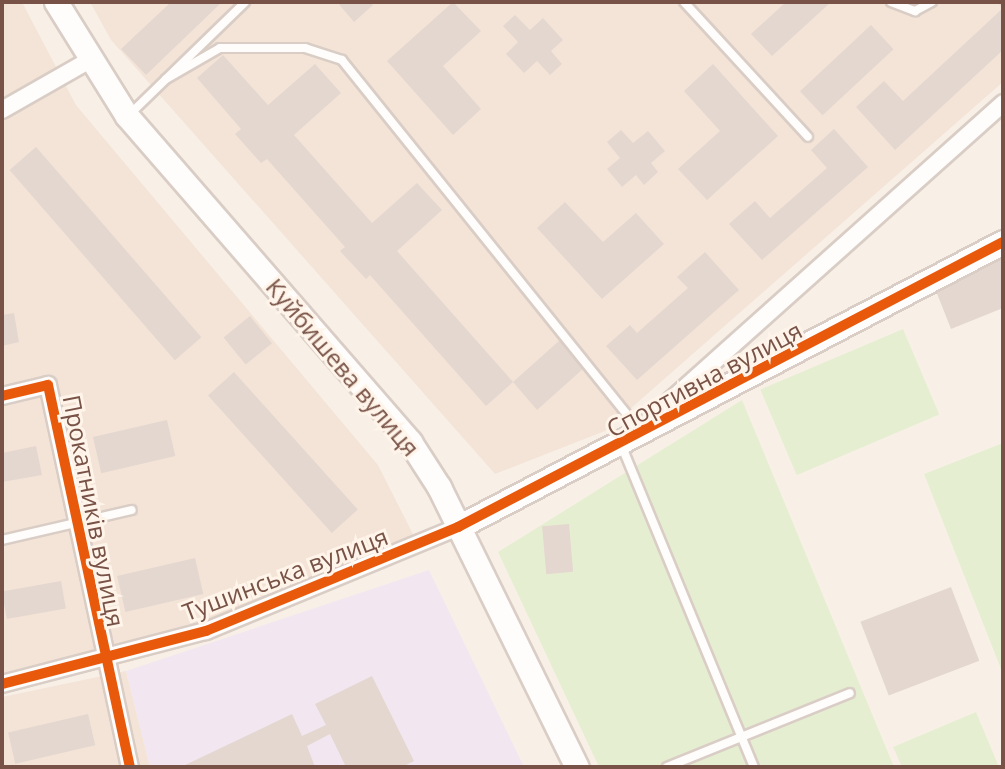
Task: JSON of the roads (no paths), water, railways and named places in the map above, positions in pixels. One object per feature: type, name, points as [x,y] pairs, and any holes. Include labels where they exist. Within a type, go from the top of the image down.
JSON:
[{"type":"main road","name":"Куйбишева вулиця","points":[[56,2],[88,61],[127,116],[410,442],[458,527],[577,767]]},
{"type":"main road","name":"Спортивна вулиця","points":[[458,527],[622,447],[1003,242]]},
{"type":"street","points":[[2,110],[88,61]]},
{"type":"street","name":"Спортивна вулиця","points":[[622,447],[1003,103]]},
{"type":"street","name":"Прокатників вулиця","points":[[2,396],[48,384],[102,657],[130,767]]},
{"type":"street","name":"Тушинська вулиця","points":[[2,684],[206,631],[458,527]]},
{"type":"lane","points":[[127,116],[245,2]]},
{"type":"lane","points":[[684,2],[807,137]]},
{"type":"lane","points":[[891,2],[915,11],[932,2]]},
{"type":"lane","points":[[166,79],[220,48],[305,48],[342,60],[639,429]]},
{"type":"lane","points":[[622,447],[754,767]]},
{"type":"lane","points":[[2,540],[76,520],[132,510]]},
{"type":"lane","points":[[667,767],[850,693]]}]
